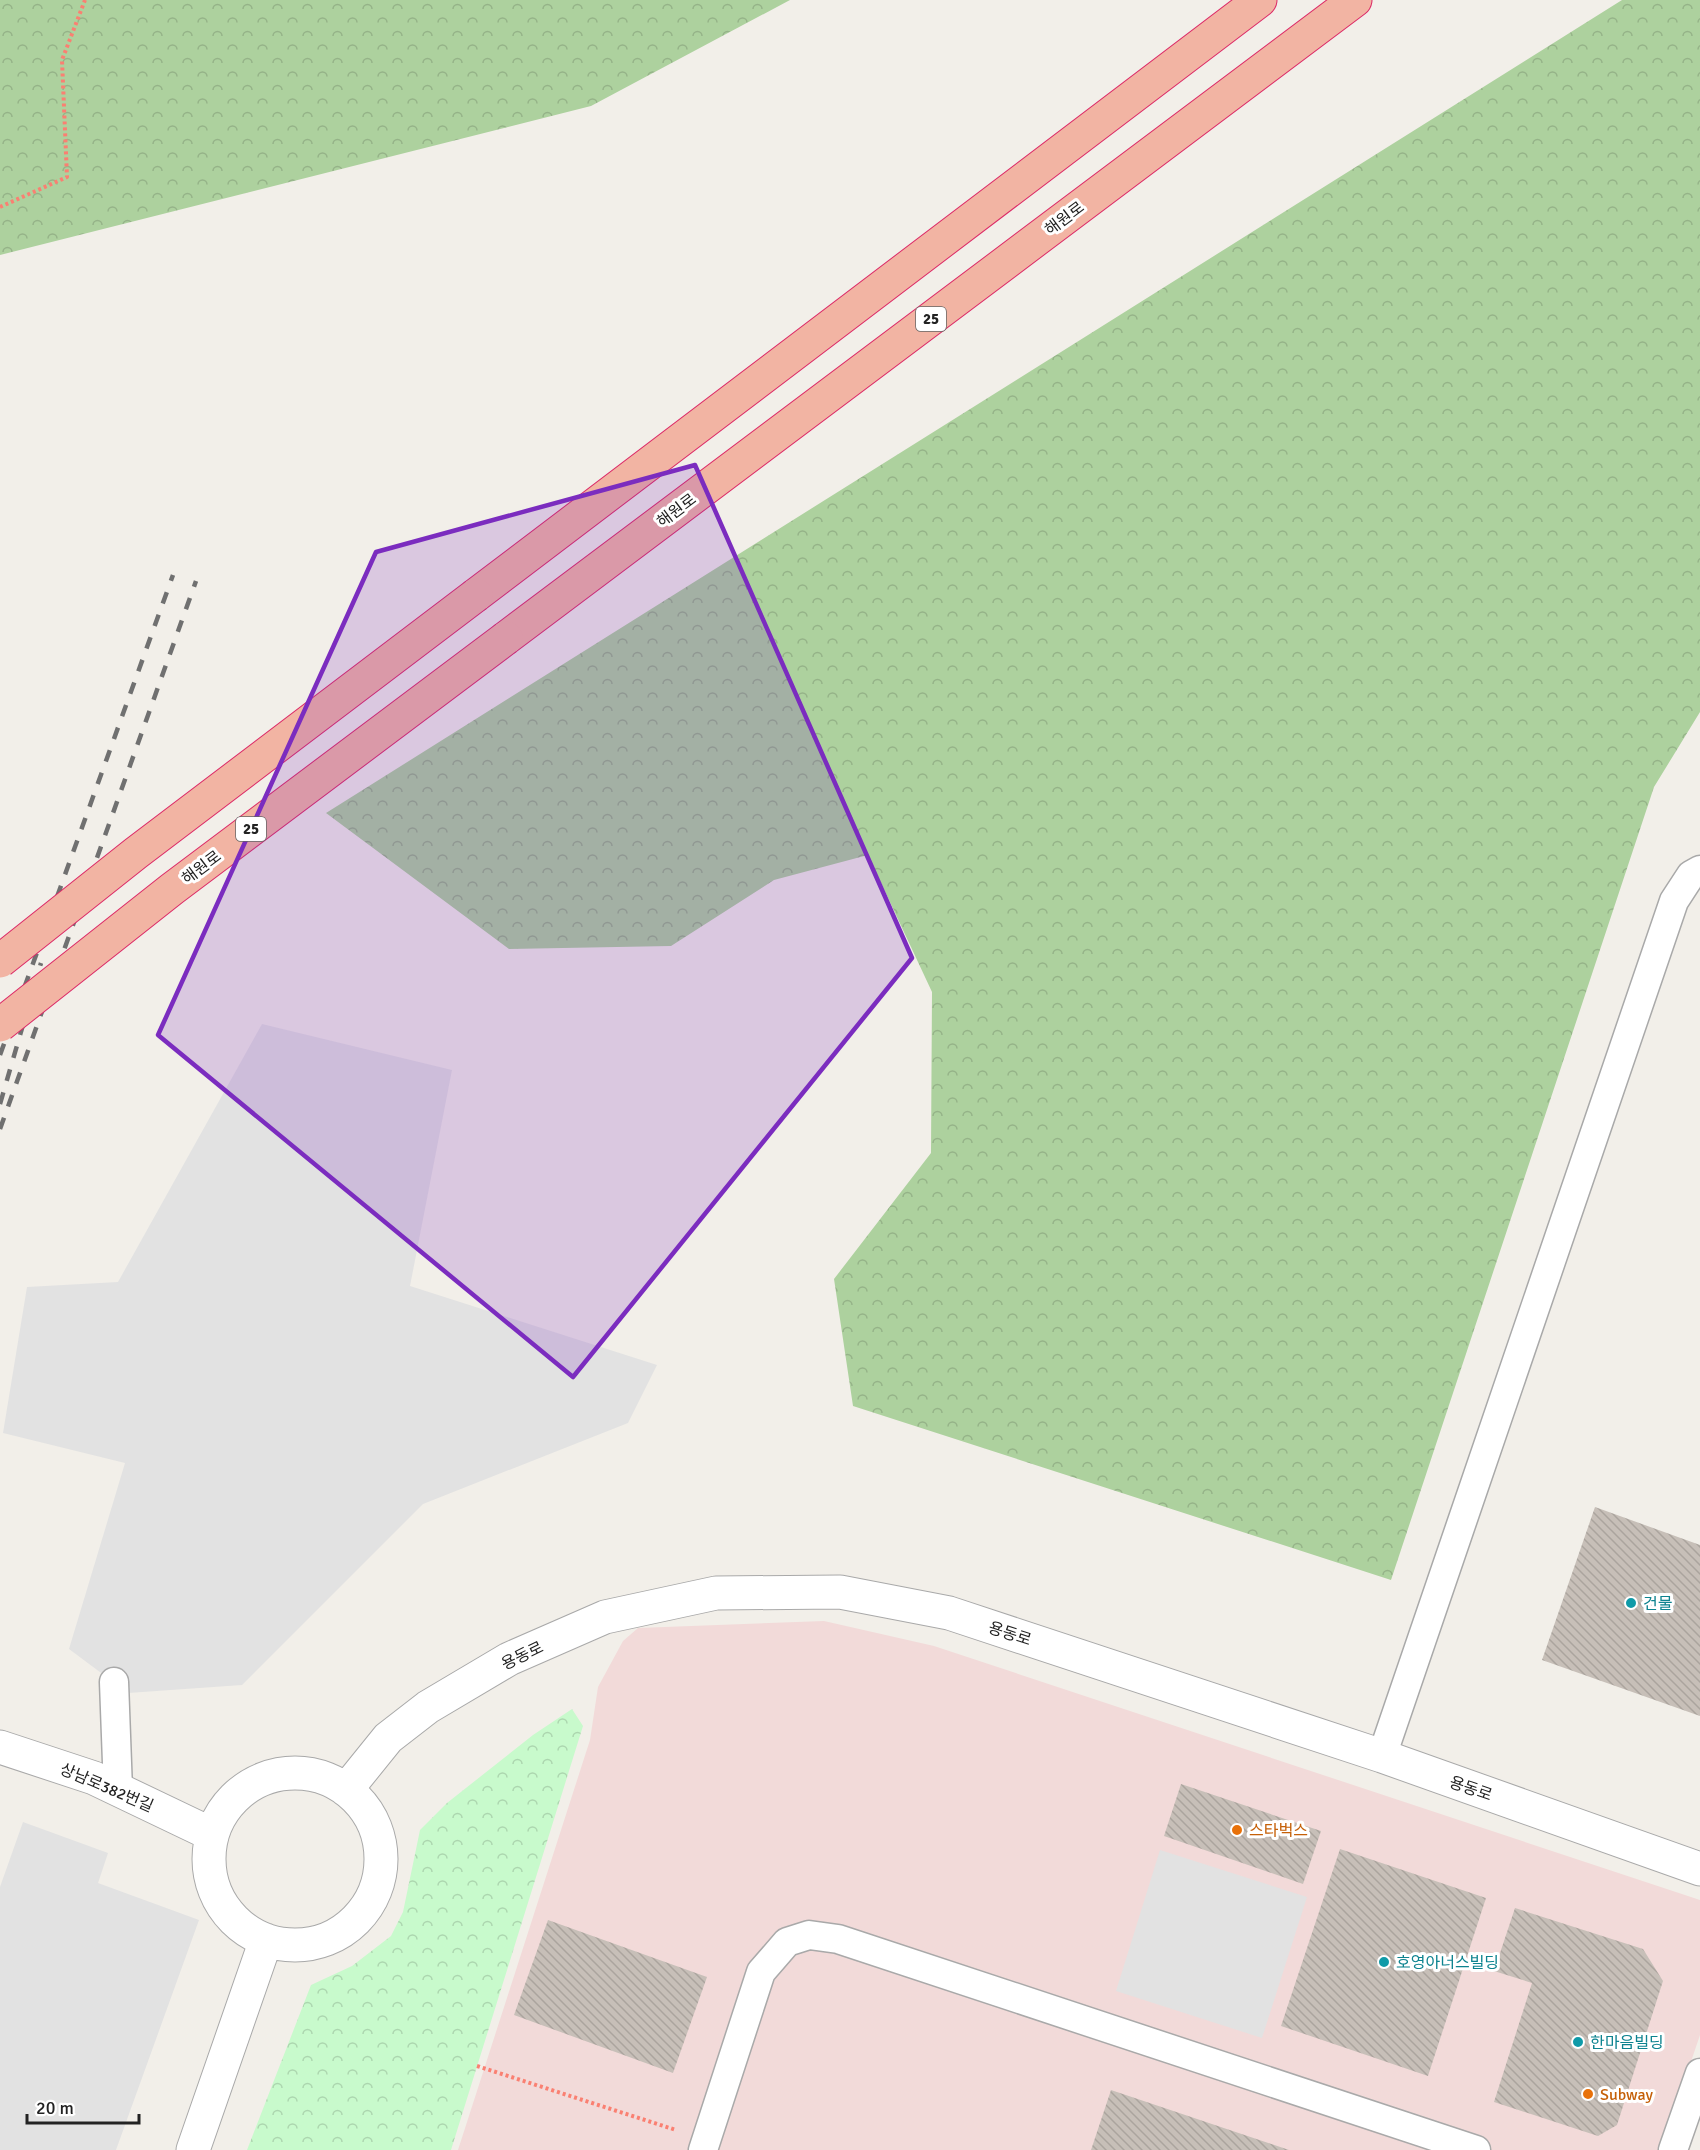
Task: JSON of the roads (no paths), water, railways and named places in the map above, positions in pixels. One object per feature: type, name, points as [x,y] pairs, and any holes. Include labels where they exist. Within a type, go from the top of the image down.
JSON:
[{"type":"highway","points":[[0,961],[136,853],[1260,0]]},
{"type":"highway","name":"해원로","points":[[0,1025],[172,889],[1355,0]]},
{"type":"street","points":[[1382,1756],[1674,901],[1691,875],[1700,870]]},
{"type":"street","name":"용동로","points":[[346,1790],[388,1738],[429,1707],[508,1659],[605,1617],[716,1593],[840,1592],[949,1613],[1382,1756],[1700,1869]]},
{"type":"street","points":[[114,1682],[118,1790]]},
{"type":"street","name":"상남로382번길","points":[[0,1747],[94,1778],[212,1834]]},
{"type":"street","points":[[301,1772],[330,1779],[346,1790],[355,1796],[372,1819],[381,1847],[380,1877],[369,1904],[350,1926],[324,1941],[295,1945],[266,1940],[243,1928],[225,1909],[213,1886],[208,1860],[212,1834],[225,1808],[245,1787],[272,1774],[301,1772]]},
{"type":"street","points":[[704,2145],[761,1972],[787,1942],[809,1935],[838,1939],[1476,2150]]},
{"type":"street","points":[[193,2150],[266,1940]]},
{"type":"street","points":[[1673,2150],[1700,2073]]},
{"type":"railway","points":[[0,1055],[173,575]]},
{"type":"railway","points":[[0,1129],[196,581]]},
{"type":"railway","points":[[0,1104],[41,963]]},
{"type":"place","name":"건물","points":[[1631,1603]]},
{"type":"place","name":"스타벅스","points":[[1237,1830]]},
{"type":"place","name":"호영아너스빌딩","points":[[1384,1962]]},
{"type":"place","name":"한마음빌딩","points":[[1578,2042]]},
{"type":"place","name":"Subway","points":[[1588,2094]]}]
